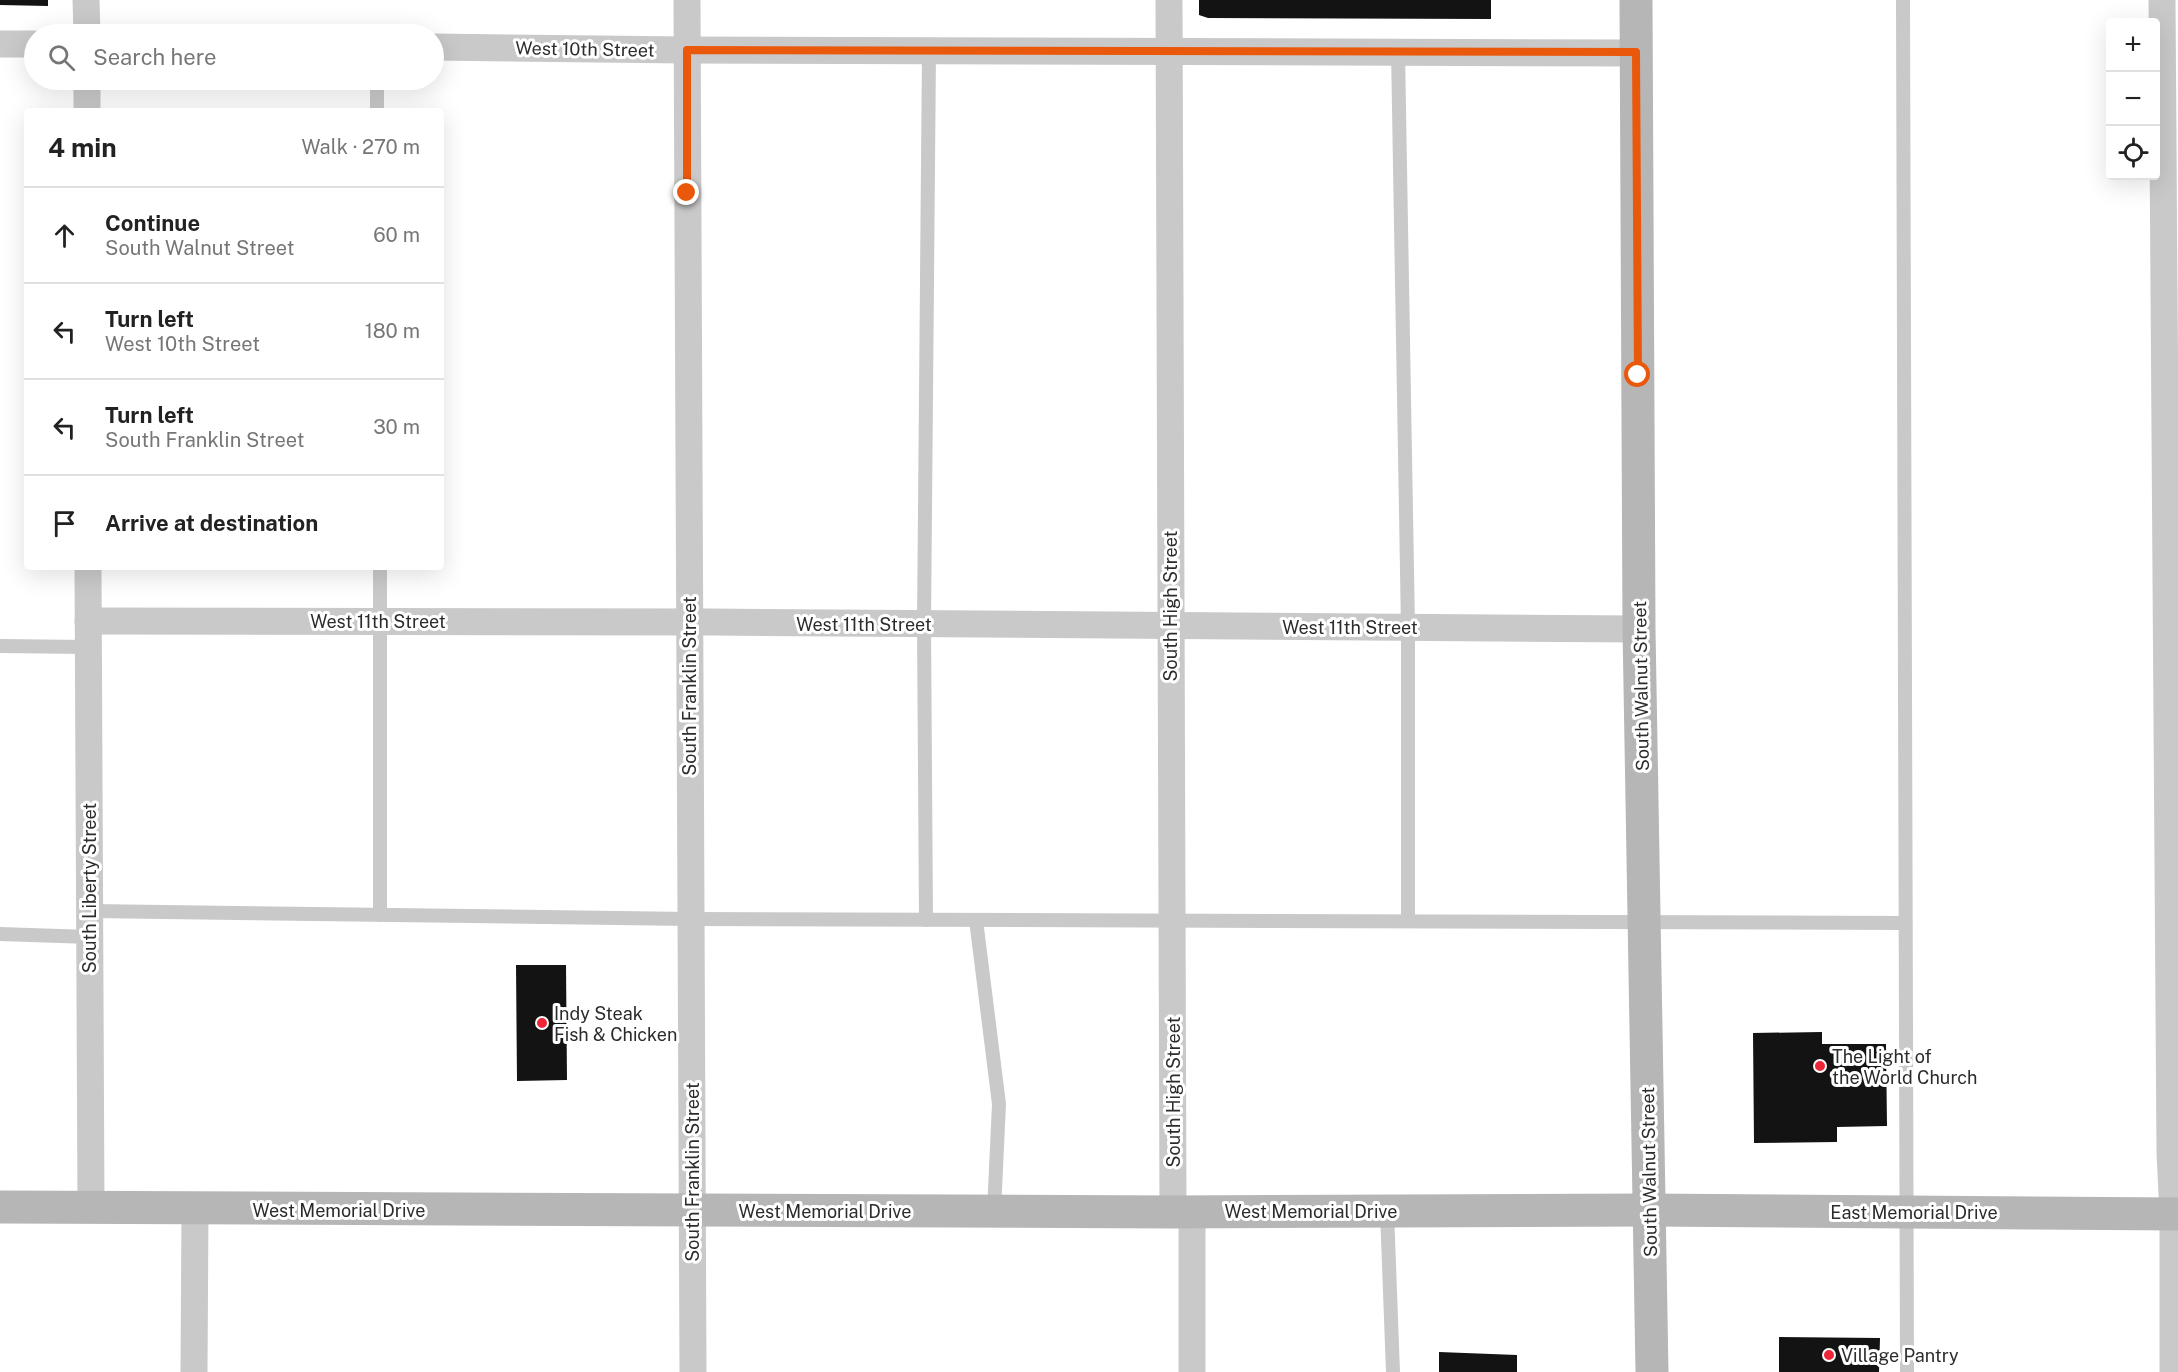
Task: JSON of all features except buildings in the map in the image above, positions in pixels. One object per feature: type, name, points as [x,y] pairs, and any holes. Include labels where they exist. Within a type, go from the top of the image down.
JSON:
[{"type":"main road","name":"South Walnut Street","points":[[1636,0],[1639,629],[1652,1372]]},
{"type":"main road","name":"West Memorial Drive","points":[[0,1207],[1183,1212],[1649,1210]]},
{"type":"main road","name":"East Memorial Drive","points":[[1649,1210],[2176,1214]]},
{"type":"street","points":[[86,0],[87,24]]},
{"type":"street","name":"South Franklin Street","points":[[687,0],[693,1372]]},
{"type":"street","name":"South High Street","points":[[1169,0],[1172,921],[1183,1212],[1192,1372]]},
{"type":"street","points":[[2163,0],[2173,943],[2170,1153],[2176,1214],[2174,1372]]},
{"type":"street","points":[[0,44],[24,44]]},
{"type":"street","name":"West 10th Street","points":[[444,47],[687,50],[1636,52]]},
{"type":"street","points":[[87,90],[87,108]]},
{"type":"street","name":"South Liberty Street","points":[[88,570],[91,1208]]},
{"type":"street","name":"West 11th Street","points":[[88,634],[380,621],[1639,629]]},
{"type":"street","points":[[194,1372],[195,1209]]},
{"type":"lane","points":[[1903,0],[1907,1372]]},
{"type":"lane","points":[[926,920],[924,624],[929,50]]},
{"type":"lane","points":[[1398,51],[1408,628],[1408,921]]},
{"type":"lane","points":[[377,90],[377,108]]},
{"type":"lane","points":[[380,570],[380,915]]},
{"type":"lane","points":[[0,646],[88,634]]},
{"type":"lane","points":[[0,934],[90,924],[380,915],[690,919],[1905,923]]},
{"type":"lane","points":[[976,920],[999,1104],[994,1211]]},
{"type":"lane","points":[[1388,1211],[1393,1372]]},
{"type":"place","name":"Indy Steak Fish & Chicken","points":[[542,1023]]},
{"type":"place","name":"The Light of the World Church","points":[[1820,1066]]},
{"type":"place","name":"Village Pantry","points":[[1829,1355]]},
{"type":"route","points":[[687,193],[687,50],[1636,52],[1638,375]]}]
